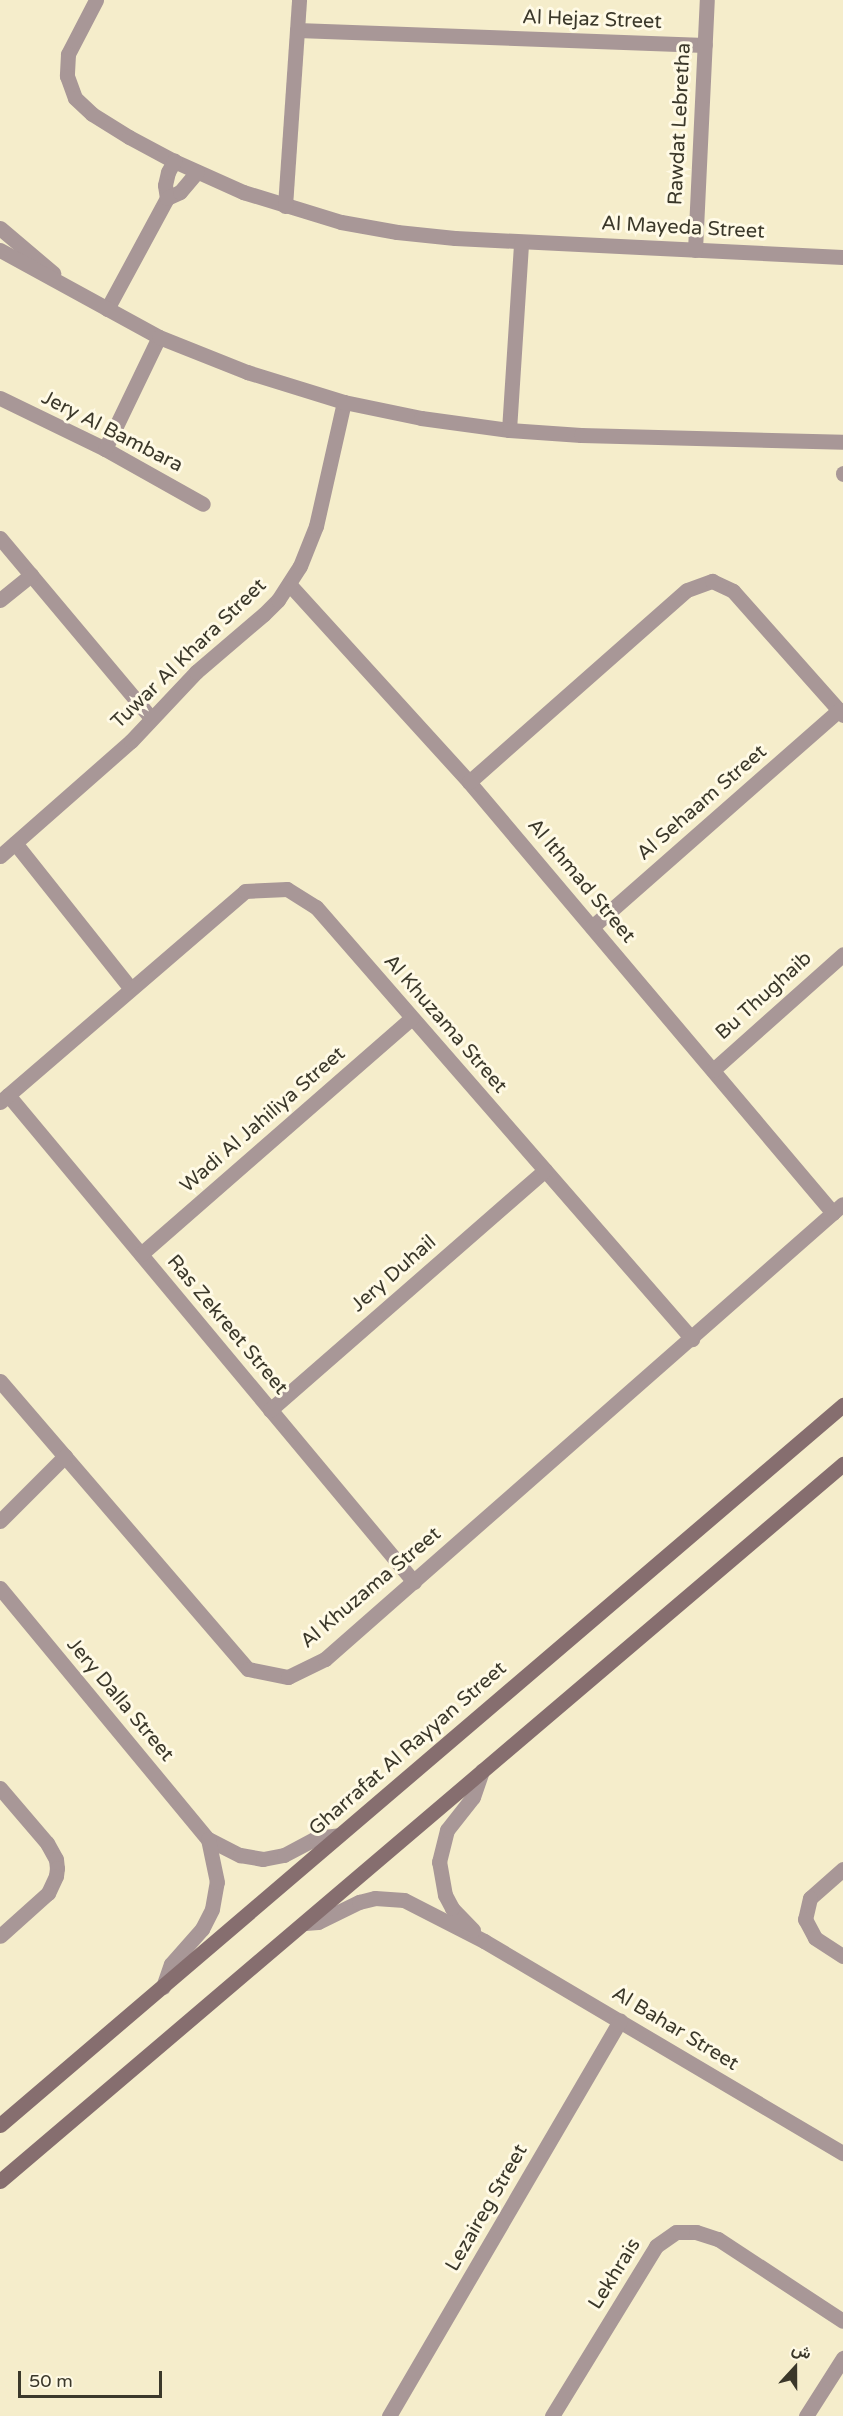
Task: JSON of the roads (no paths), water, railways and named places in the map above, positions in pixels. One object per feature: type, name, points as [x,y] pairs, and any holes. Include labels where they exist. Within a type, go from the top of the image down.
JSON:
[{"type":"main road","name":"Gharrafat Al Rayyan Street","points":[[0,2125],[843,1405]]},
{"type":"main road","points":[[0,2181],[843,1464]]},
{"type":"street","name":"Al Mayeda Street","points":[[96,0],[68,54],[67,76],[75,98],[92,114],[174,161],[285,206],[341,222],[397,232],[521,242],[843,257]]},
{"type":"street","points":[[285,206],[299,0]]},
{"type":"street","name":"Rawdat Lebretha","points":[[695,250],[707,0]]},
{"type":"street","name":"Al Hejaz Street","points":[[297,30],[705,45]]},
{"type":"street","points":[[107,309],[167,198],[168,172],[174,161]]},
{"type":"street","points":[[167,198],[180,192],[197,172]]},
{"type":"street","points":[[0,228],[69,287]]},
{"type":"street","points":[[509,430],[521,242]]},
{"type":"street","points":[[0,250],[159,337],[247,372],[344,402],[422,418],[509,430],[580,435],[843,442]]},
{"type":"street","points":[[105,449],[159,337]]},
{"type":"street","name":"Jery Al Bambara","points":[[0,398],[105,449],[203,504]]},
{"type":"street","name":"Tuwar Al Khara Street","points":[[0,856],[131,741],[196,672],[264,614],[290,584],[316,526],[344,402]]},
{"type":"street","points":[[0,538],[151,718]]},
{"type":"street","points":[[0,600],[31,575]]},
{"type":"street","points":[[469,782],[687,590],[712,581],[733,591],[841,713]]},
{"type":"street","name":"Al Ithmad Street","points":[[290,584],[469,782],[713,1070],[838,1209]]},
{"type":"street","name":"Al Sehaam Street","points":[[592,927],[841,713]]},
{"type":"street","points":[[15,843],[131,989]]},
{"type":"street","name":"Al Khuzama Street","points":[[4,1099],[245,891],[287,889],[316,907],[692,1339]]},
{"type":"street","name":"Bu Thughaib","points":[[713,1070],[843,954]]},
{"type":"street","name":"Wadi Al Jahiliya Street","points":[[141,1254],[412,1018]]},
{"type":"street","name":"Ras Zekreet Street","points":[[4,1099],[141,1254],[414,1582]]},
{"type":"street","name":"Jery Duhail","points":[[270,1410],[545,1170]]},
{"type":"street","name":"Al Khuzama Street","points":[[0,1381],[248,1669],[288,1677],[325,1659],[838,1209]]},
{"type":"street","points":[[0,1521],[65,1456]]},
{"type":"street","name":"Jery Dalla Street","points":[[0,1588],[208,1839],[240,1855],[263,1859],[285,1855],[316,1838],[339,1835]]},
{"type":"street","name":"Al Bahar Street","points":[[482,1772],[473,1797],[447,1830],[439,1862],[443,1887],[452,1908],[484,1941]]},
{"type":"street","points":[[0,1788],[47,1843],[56,1859],[57,1868],[48,1893],[0,1936]]},
{"type":"street","name":"Jery Dalla Street","points":[[163,1987],[171,1964],[202,1929],[212,1909],[216,1876],[208,1839]]},
{"type":"street","points":[[843,1869],[810,1898],[806,1918],[814,1938],[843,1956]]},
{"type":"street","name":"Al Bahar Street","points":[[305,1923],[332,1917],[358,1902],[391,1898],[419,1906],[620,2020],[843,2153]]},
{"type":"street","name":"Lezaireg Street","points":[[389,2416],[620,2020]]},
{"type":"street","name":"Lekhrais","points":[[552,2416],[656,2246],[676,2232],[696,2232],[718,2239],[843,2321]]},
{"type":"street","points":[[806,2416],[843,2358]]}]
